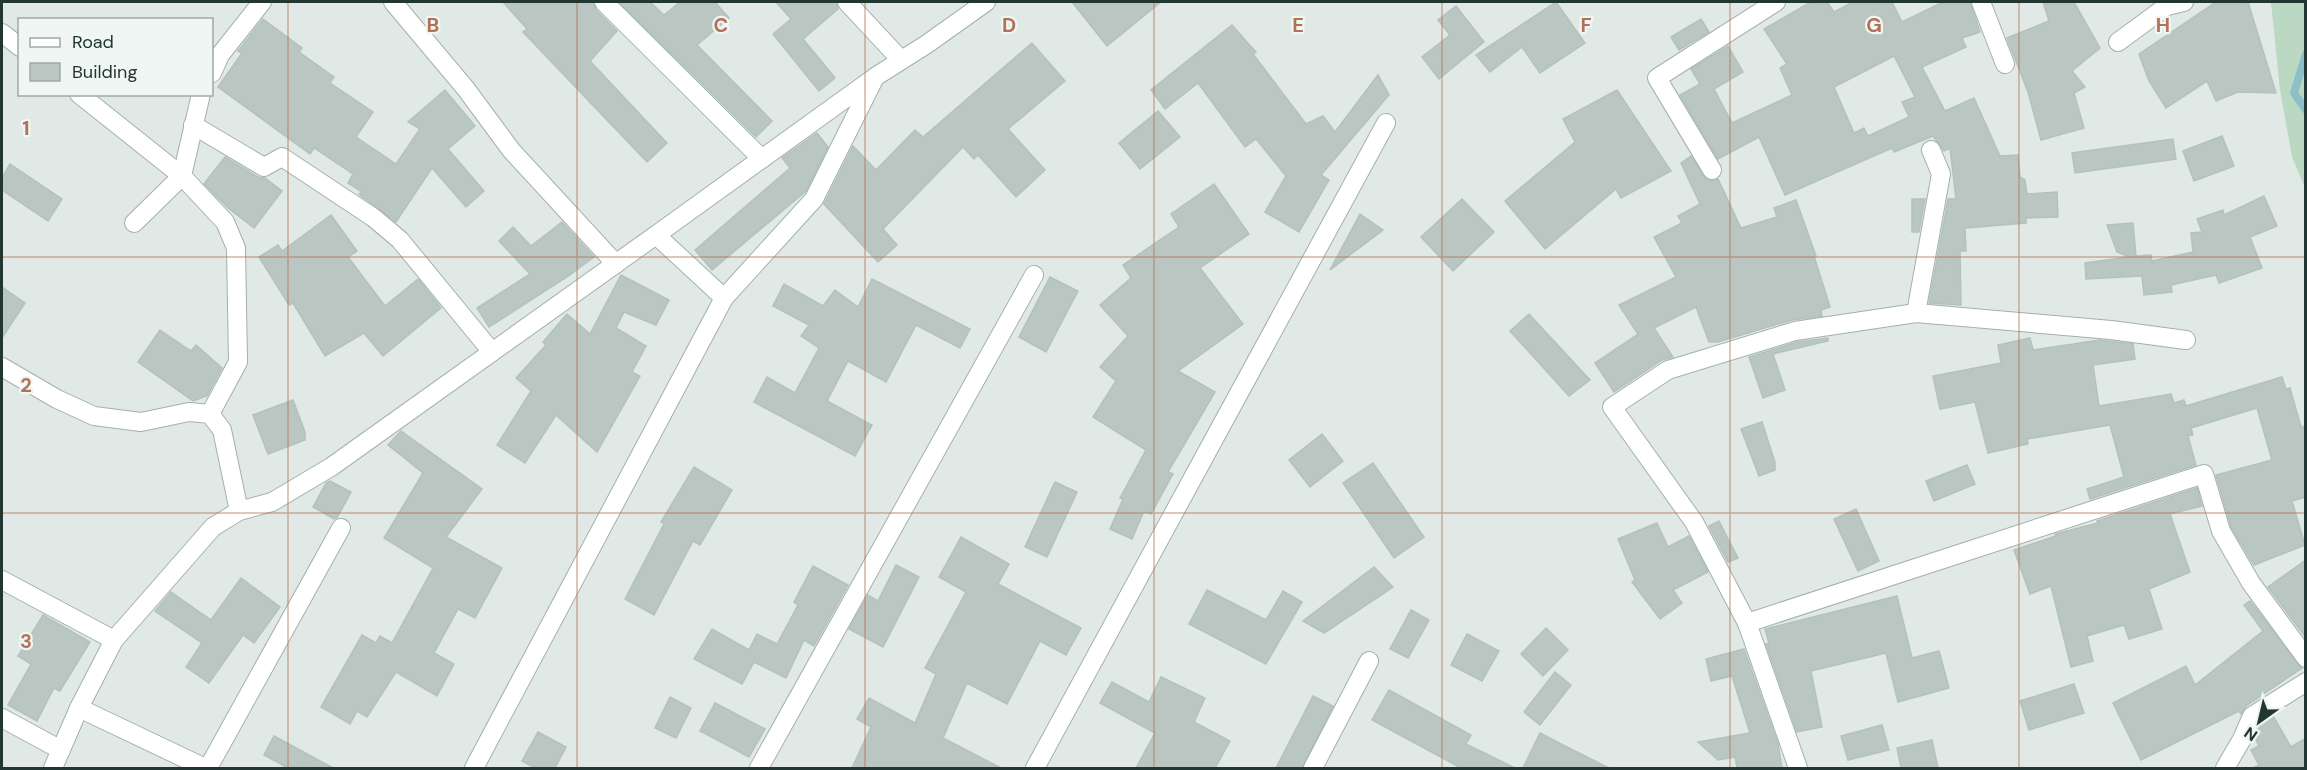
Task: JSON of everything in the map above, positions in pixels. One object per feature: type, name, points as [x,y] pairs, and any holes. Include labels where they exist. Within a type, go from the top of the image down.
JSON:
[{"type":"street","points":[[213,71],[220,55],[262,2]]},
{"type":"street","points":[[393,2],[466,89],[511,150],[616,264]]},
{"type":"street","points":[[604,2],[762,159]]},
{"type":"street","points":[[847,2],[901,60]]},
{"type":"street","points":[[53,768],[79,708],[114,640],[213,527],[238,511],[272,502],[332,467],[875,77],[986,2]]},
{"type":"street","points":[[1712,170],[1657,78],[1776,2]]},
{"type":"street","points":[[1981,2],[2005,64]]},
{"type":"street","points":[[2118,42],[2167,6],[2184,2]]},
{"type":"street","points":[[2,33],[18,45]]},
{"type":"street","points":[[474,768],[724,298],[814,199],[875,77]]},
{"type":"street","points":[[82,96],[182,176],[225,222],[236,248],[238,362],[210,414]]},
{"type":"street","points":[[134,223],[182,176],[201,96]]},
{"type":"street","points":[[1035,768],[1386,123]]},
{"type":"street","points":[[194,125],[264,167],[282,157],[374,218],[400,240],[492,352]]},
{"type":"street","points":[[1916,313],[1941,174],[1931,150]]},
{"type":"street","points":[[656,235],[724,298]]},
{"type":"street","points":[[759,768],[1034,276]]},
{"type":"street","points":[[1798,768],[1747,622],[1694,522],[1612,407],[1668,370],[1795,331],[1916,313],[2111,330],[2186,340]]},
{"type":"street","points":[[2,367],[57,399],[94,416],[141,422],[189,412],[210,414],[222,429],[238,511]]},
{"type":"street","points":[[1747,622],[2204,474],[2221,531],[2251,583],[2306,658]]},
{"type":"street","points":[[79,708],[207,768],[341,528]]},
{"type":"street","points":[[2,580],[114,640]]},
{"type":"street","points":[[1313,768],[1369,661]]},
{"type":"street","points":[[2225,768],[2252,716],[2306,682]]},
{"type":"street","points":[[2,718],[61,750]]},
{"type":"green space","points":[[2271,2],[2305,2],[2305,188],[2292,157],[2280,90]]},
{"type":"building","points":[[503,2],[593,2],[596,10],[617,31],[590,61],[667,143],[647,162],[523,32],[527,29]]},
{"type":"building","points":[[619,2],[650,2],[664,15],[680,2],[715,2],[729,18],[697,45],[772,121],[756,137]]},
{"type":"building","points":[[776,2],[836,2],[838,9],[803,39],[835,78],[819,91],[773,34],[791,19]]},
{"type":"building","points":[[1072,2],[1161,2],[1107,46]]},
{"type":"building","points":[[1556,2],[1585,43],[1540,73],[1522,47],[1490,72],[1476,55]]},
{"type":"building","points":[[1811,2],[1827,2],[1834,12],[1853,2],[1892,2],[1902,22],[1943,2],[1970,2],[1980,32],[1962,38],[1966,47],[1922,67],[1945,111],[1974,98],[2000,156],[2018,155],[2020,177],[2025,180],[2027,194],[2057,192],[2058,217],[2026,218],[2026,223],[1965,228],[1966,251],[1960,251],[1961,305],[1929,303],[1948,199],[1956,199],[1950,148],[1944,151],[1933,136],[1894,152],[1892,148],[1785,195],[1759,137],[1718,159],[1680,95],[1700,84],[1691,69],[1728,46],[1743,72],[1714,89],[1732,123],[1792,95],[1780,68],[1787,64],[1764,29]],"holes":[[[1894,56],[1915,97],[1902,102],[1909,117],[1868,136],[1864,128],[1854,133],[1834,87]]]},
{"type":"building","points":[[2043,2],[2074,2],[2100,48],[2072,71],[2085,87],[2074,93],[2084,128],[2041,140],[2028,92],[2007,38],[2049,21]]},
{"type":"building","points":[[2216,2],[2248,2],[2276,93],[2238,92],[2216,101],[2207,81],[2166,108],[2149,81],[2139,54]]},
{"type":"building","points":[[1456,6],[1484,42],[1439,79],[1422,57],[1450,35],[1438,20]]},
{"type":"building","points":[[263,19],[302,48],[299,52],[334,77],[330,83],[373,112],[356,137],[396,164],[420,129],[408,122],[445,90],[475,126],[448,149],[484,191],[466,207],[432,168],[396,222],[359,194],[362,192],[348,183],[353,174],[314,148],[310,154],[218,87],[242,53],[238,51]]},
{"type":"building","points":[[1701,19],[1709,32],[1679,50],[1671,37]]},
{"type":"building","points":[[1232,25],[1256,52],[1253,54],[1306,124],[1323,116],[1335,132],[1378,75],[1389,95],[1321,175],[1329,180],[1299,232],[1265,212],[1286,176],[1256,139],[1245,147],[1198,83],[1165,109],[1151,90]]},
{"type":"building","points":[[1032,43],[1065,81],[1008,129],[1045,170],[1016,197],[978,155],[974,159],[963,147],[883,229],[897,245],[878,262],[824,204],[853,146],[876,170],[915,130],[923,137]]},
{"type":"building","points":[[1617,90],[1671,171],[1621,198],[1616,189],[1545,249],[1505,201],[1575,142],[1563,119]]},
{"type":"building","points":[[1158,111],[1180,137],[1140,169],[1119,143]]},
{"type":"building","points":[[817,133],[828,147],[806,191],[712,270],[695,250],[790,168],[782,158]]},
{"type":"building","points":[[2222,136],[2234,166],[2194,181],[2183,151]]},
{"type":"building","points":[[2173,139],[2176,159],[2075,173],[2072,153]]},
{"type":"building","points":[[1691,156],[1706,179],[1712,181],[1718,179],[1741,228],[1777,217],[1774,208],[1796,200],[1816,256],[1814,256],[1830,307],[1821,310],[1822,316],[1792,320],[1718,342],[1709,342],[1696,307],[1654,328],[1673,357],[1662,360],[1614,392],[1595,363],[1638,334],[1619,305],[1676,277],[1654,237],[1682,223],[1678,216],[1700,204],[1681,163]]},
{"type":"building","points":[[225,157],[258,177],[265,178],[282,191],[254,228],[228,208],[204,184]]},
{"type":"building","points":[[10,164],[62,199],[48,221],[2,190],[2,178]]},
{"type":"building","points":[[1214,184],[1249,234],[1200,268],[1243,324],[1178,371],[1215,392],[1168,472],[1173,474],[1151,514],[1144,511],[1132,539],[1110,529],[1123,499],[1120,498],[1146,450],[1093,417],[1116,381],[1100,367],[1128,336],[1100,305],[1131,278],[1123,265],[1179,227],[1171,214]]},
{"type":"building","points":[[2264,196],[2277,226],[2250,237],[2262,268],[2219,283],[2216,275],[2171,285],[2172,292],[2144,295],[2142,276],[2086,279],[2085,263],[2130,257],[2117,252],[2107,225],[2133,223],[2136,256],[2151,255],[2152,261],[2193,252],[2191,233],[2202,232],[2197,219],[2223,210],[2224,215]]},
{"type":"building","points":[[1462,199],[1494,232],[1453,271],[1421,237]]},
{"type":"building","points":[[1912,199],[1925,199],[1919,232],[1912,232]]},
{"type":"building","points":[[1360,214],[1383,230],[1330,270]]},
{"type":"building","points":[[331,215],[357,251],[348,257],[385,306],[418,279],[441,308],[383,356],[364,333],[325,356],[293,303],[289,305],[259,257],[278,245],[282,251]]},
{"type":"building","points":[[562,222],[594,257],[489,327],[477,308],[530,274],[499,241],[513,227],[531,246]]},
{"type":"building","points":[[621,275],[669,300],[656,325],[624,312],[616,328],[646,346],[632,372],[640,376],[597,452],[556,415],[525,463],[497,445],[531,391],[516,378],[546,345],[543,342],[567,314],[590,334]]},
{"type":"building","points":[[1050,277],[1078,291],[1046,352],[1019,337]]},
{"type":"building","points":[[872,279],[970,329],[960,348],[916,325],[886,382],[848,361],[827,401],[872,425],[855,456],[754,402],[767,377],[795,393],[819,348],[801,336],[809,325],[773,306],[784,284],[823,306],[835,290],[858,307]]},
{"type":"building","points":[[2,287],[25,303],[2,338]]},
{"type":"building","points":[[1529,314],[1590,380],[1569,396],[1510,331]]},
{"type":"building","points":[[160,330],[191,351],[196,345],[222,368],[207,396],[193,401],[138,362]]},
{"type":"building","points":[[1828,338],[1828,341],[1773,354],[1785,390],[1763,398],[1749,357],[1797,342]]},
{"type":"building","points":[[2030,338],[2033,350],[2100,340],[2133,344],[2135,359],[2093,365],[2099,406],[2171,394],[2174,403],[2184,400],[2186,406],[2282,377],[2286,389],[2290,388],[2301,427],[2306,426],[2306,497],[2292,501],[2305,545],[2254,565],[2231,527],[2216,475],[2272,460],[2257,408],[2191,428],[2193,435],[2188,436],[2196,465],[2090,499],[2087,489],[2124,477],[2110,425],[2027,439],[2028,444],[1988,453],[1975,402],[1940,409],[1933,376],[2001,363],[1998,345]]},
{"type":"building","points":[[293,400],[305,432],[305,440],[268,454],[253,415]]},
{"type":"building","points":[[1762,422],[1775,462],[1775,470],[1759,476],[1741,429]]},
{"type":"building","points":[[401,431],[482,489],[446,537],[502,568],[475,618],[458,609],[434,653],[454,664],[437,696],[396,672],[367,717],[357,711],[350,724],[321,707],[362,635],[376,643],[380,636],[392,643],[433,568],[384,538],[423,473],[388,445]]},
{"type":"building","points":[[1322,434],[1343,461],[1310,487],[1289,460]]},
{"type":"building","points":[[1373,463],[1424,537],[1394,558],[1343,483]]},
{"type":"building","points":[[1967,465],[1975,484],[1934,501],[1926,481]]},
{"type":"building","points":[[694,467],[732,490],[700,545],[693,541],[654,615],[625,599],[664,524],[661,522]]},
{"type":"building","points":[[330,481],[351,492],[337,518],[334,519],[313,507],[326,483]]},
{"type":"building","points":[[1055,482],[1077,492],[1047,557],[1025,547]]},
{"type":"building","points":[[2197,488],[2202,506],[2170,514],[2190,572],[2149,589],[2162,629],[2129,639],[2124,625],[2087,636],[2093,661],[2071,667],[2051,586],[2030,594],[2014,550],[2056,536],[2055,534],[2098,523],[2097,521]]},
{"type":"building","points":[[1856,509],[1879,561],[1858,571],[1834,519]]},
{"type":"building","points":[[1719,521],[1738,558],[1728,562],[1709,526]]},
{"type":"building","points":[[1657,523],[1668,547],[1689,536],[1708,572],[1673,590],[1682,603],[1660,619],[1632,582],[1635,580],[1618,539]]},
{"type":"building","points":[[961,537],[1009,564],[998,584],[1081,628],[1066,655],[1040,641],[1007,704],[967,683],[943,738],[1001,768],[852,768],[871,727],[857,719],[869,698],[915,723],[936,674],[925,668],[966,592],[939,577]]},
{"type":"building","points":[[2306,560],[2306,638],[2268,587]]},
{"type":"building","points":[[896,565],[919,577],[883,647],[849,629],[868,595],[878,601]]},
{"type":"building","points":[[813,566],[848,585],[814,646],[804,640],[786,678],[754,662],[742,684],[694,659],[712,629],[749,650],[757,634],[777,644],[798,605],[794,602]]},
{"type":"building","points":[[1374,567],[1393,587],[1324,633],[1303,621]]},
{"type":"building","points":[[241,578],[280,607],[254,643],[243,635],[209,683],[186,667],[202,643],[155,611],[171,592],[211,620]]},
{"type":"building","points":[[1207,590],[1266,620],[1283,591],[1302,602],[1266,664],[1189,624]]},
{"type":"building","points":[[1897,596],[1912,658],[1939,651],[1949,688],[1898,702],[1886,653],[1811,671],[1822,727],[1797,732],[1766,644],[1769,643],[1765,629]]},
{"type":"building","points":[[2250,601],[2302,668],[2246,706],[2241,714],[2239,711],[2141,760],[2113,703],[2186,666],[2195,685],[2263,631],[2244,605]]},
{"type":"building","points":[[1411,610],[1429,620],[1408,658],[1390,649]]},
{"type":"building","points":[[43,615],[90,642],[60,691],[54,688],[37,721],[8,705],[31,664],[18,656]]},
{"type":"building","points":[[1546,628],[1568,650],[1543,676],[1521,654]]},
{"type":"building","points":[[1467,634],[1499,651],[1482,681],[1451,665]]},
{"type":"building","points":[[1744,649],[1778,744],[1782,768],[1737,768],[1735,757],[1718,760],[1698,742],[1750,733],[1732,676],[1711,681],[1706,659]]},
{"type":"building","points":[[1555,672],[1571,685],[1540,725],[1524,712]]},
{"type":"building","points":[[1161,677],[1205,698],[1194,722],[1230,741],[1215,768],[1136,768],[1155,733],[1100,703],[1112,682],[1149,702]]},
{"type":"building","points":[[2074,684],[2084,713],[2029,730],[2020,701]]},
{"type":"building","points":[[1389,690],[1471,735],[1466,744],[1515,768],[1461,768],[1372,720]]},
{"type":"building","points":[[1313,696],[1333,706],[1302,768],[1276,768]]},
{"type":"building","points":[[670,697],[691,708],[676,738],[655,728]]},
{"type":"building","points":[[715,703],[765,729],[749,757],[700,731]]},
{"type":"building","points":[[2273,716],[2291,747],[2306,738],[2306,768],[2253,768],[2259,765],[2251,750],[2259,746],[2255,738],[2261,724]]},
{"type":"building","points":[[1882,725],[1889,750],[1848,760],[1841,736]]},
{"type":"building","points":[[538,732],[566,747],[555,768],[535,768],[522,761]]},
{"type":"building","points":[[1540,733],[1561,744],[1609,768],[1523,768]]},
{"type":"building","points":[[274,736],[333,768],[288,768],[264,755]]},
{"type":"building","points":[[1932,740],[1938,768],[1901,768],[1897,748]]},
{"type":"waterway","points":[[2306,54],[2294,93],[2306,110]]}]
